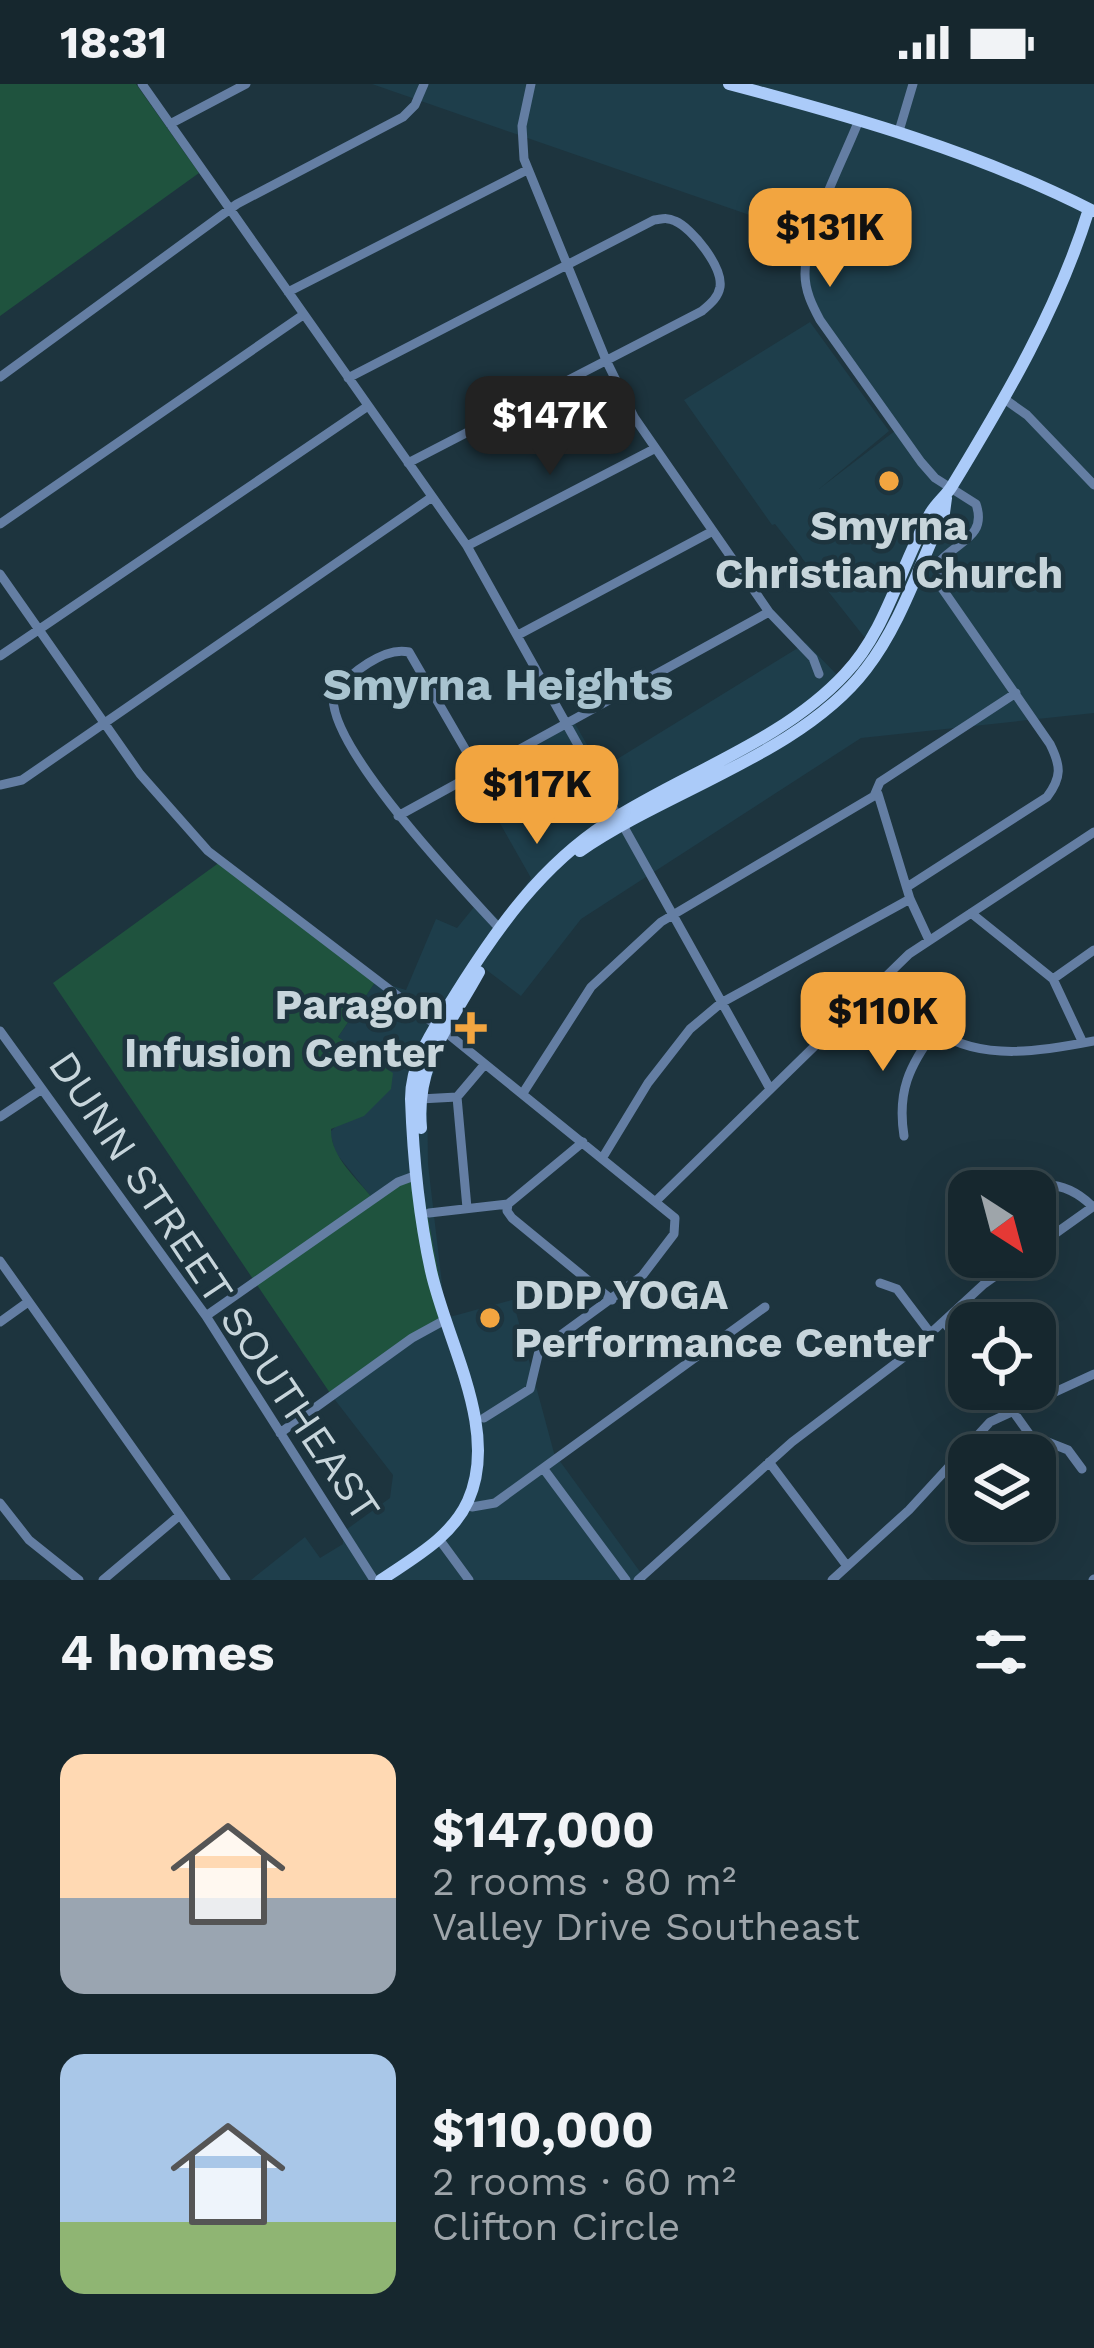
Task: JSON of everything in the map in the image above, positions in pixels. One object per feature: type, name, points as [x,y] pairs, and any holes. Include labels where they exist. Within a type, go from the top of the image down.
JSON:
[{"type":"main road","points":[[394,1580],[441,1542],[472,1508],[484,1471],[484,1418],[445,1299],[429,1213],[420,1099],[425,1068],[440,1030],[498,927],[550,868],[622,821],[796,730],[847,692],[889,632],[944,513],[949,491],[1042,332],[1092,210],[990,162],[899,130],[729,84]]},
{"type":"main road","points":[[377,1580],[441,1542],[467,1503],[479,1448],[477,1419],[443,1321],[426,1243],[411,1087],[417,1062],[531,898],[578,853],[622,821]]},
{"type":"street","points":[[142,84],[467,546],[769,1088]]},
{"type":"street","points":[[170,124],[246,84]]},
{"type":"street","points":[[0,377],[231,209],[396,122],[415,105],[424,84]]},
{"type":"street","points":[[531,84],[521,138],[527,170],[606,360],[654,448],[769,612],[813,658],[819,674]]},
{"type":"street","points":[[899,130],[914,84]]},
{"type":"street","points":[[603,1157],[648,1083],[690,1029],[721,1003],[909,893],[1046,796],[1059,778],[1050,744],[939,584],[941,560],[976,532],[980,518],[973,500],[949,491],[921,462],[820,320],[808,294],[805,273],[810,245],[859,120]]},
{"type":"street","points":[[288,292],[527,170]]},
{"type":"street","points":[[1092,210],[1094,194]]},
{"type":"street","points":[[348,378],[655,220],[669,219],[687,230],[720,276],[719,290],[708,306],[408,463]]},
{"type":"street","points":[[0,524],[303,315]]},
{"type":"street","points":[[1003,398],[1027,415],[1094,485]]},
{"type":"street","points":[[0,656],[368,406]]},
{"type":"street","points":[[467,546],[654,448]]},
{"type":"street","points":[[0,785],[22,780],[432,497]]},
{"type":"street","points":[[518,635],[711,532]]},
{"type":"street","points":[[0,574],[158,796],[208,851],[485,1064],[675,1218],[676,1231],[652,1266],[542,1348],[530,1389],[484,1418]]},
{"type":"street","points":[[398,816],[769,612]]},
{"type":"street","points":[[479,773],[413,657],[404,650],[389,653],[339,686],[332,707],[398,816],[498,927]]},
{"type":"street","points":[[929,940],[878,794],[880,782],[1016,693]]},
{"type":"street","points":[[523,1094],[591,987],[670,914],[878,794]]},
{"type":"street","points":[[656,1201],[879,980],[929,940],[1094,832]]},
{"type":"street","points":[[879,980],[934,1030],[973,1048],[1020,1051],[1088,1042],[1052,979],[971,914]]},
{"type":"street","points":[[1052,979],[1094,950]]},
{"type":"street","points":[[904,1136],[905,1078],[934,1030]]},
{"type":"street","name":"DUNN STREET SOUTHEAST","points":[[0,1031],[206,1316],[377,1580]]},
{"type":"street","points":[[420,1099],[457,1096],[485,1064]]},
{"type":"street","points":[[0,1118],[42,1089]]},
{"type":"street","points":[[457,1096],[467,1208]]},
{"type":"street","points":[[429,1213],[508,1204],[583,1142]]},
{"type":"street","points":[[206,1316],[398,1182],[418,1175]]},
{"type":"street","points":[[1056,1186],[1094,1206],[1056,1232]]},
{"type":"street","points":[[508,1204],[506,1211],[512,1218],[612,1300]]},
{"type":"street","points":[[0,1262],[226,1580]]},
{"type":"street","points":[[638,1580],[769,1462],[931,1334],[992,1278]]},
{"type":"street","points":[[880,1283],[897,1289],[931,1334]]},
{"type":"street","points":[[0,1322],[28,1302]]},
{"type":"street","points":[[472,1508],[488,1507],[765,1307]]},
{"type":"street","points":[[280,1433],[425,1329],[443,1321]]},
{"type":"street","points":[[944,1322],[948,1327]]},
{"type":"street","points":[[1056,1390],[1094,1374]]},
{"type":"street","points":[[832,1580],[909,1510],[990,1422],[1010,1410]]},
{"type":"street","points":[[1013,1410],[1032,1434]]},
{"type":"street","points":[[1056,1448],[1074,1455],[1082,1469]]},
{"type":"street","points":[[769,1462],[847,1566]]},
{"type":"street","points":[[543,1468],[626,1580]]},
{"type":"street","points":[[0,1503],[29,1540],[79,1580]]},
{"type":"street","points":[[103,1580],[180,1515]]},
{"type":"street","points":[[441,1542],[469,1580]]},
{"type":"street","points":[[651,1567],[661,1580]]},
{"type":"shaded area","points":[[372,84],[1094,84],[1094,713],[861,738],[581,919],[521,996],[480,965],[440,1029],[445,1044],[427,1090],[428,1164],[446,1318],[519,1298],[513,1301],[554,1453],[646,1580],[251,1580],[305,1537],[320,1558],[343,1544],[343,1532],[390,1498],[393,1475],[332,1396],[373,1199],[335,1152],[330,1132],[392,1073],[338,1037],[376,981],[406,990],[436,919],[457,928],[479,901],[499,920],[531,878],[472,774],[574,722],[601,769],[806,643],[842,680],[869,643],[772,525],[684,400],[810,322],[889,431],[819,489],[900,427],[817,313],[787,228]]},
{"type":"green space","points":[[0,84],[136,84],[199,173],[0,316]]},
{"type":"green space","points":[[220,862],[376,981],[338,1037],[393,1073],[391,1089],[364,1116],[331,1129],[332,1139],[340,1158],[373,1199],[420,1174],[447,1319],[332,1396],[53,983]]},
{"type":"place","name":"Smyrna Christian Church","points":[[889,481]]},
{"type":"place","name":"Paragon Infusion Center","points":[[471,1028]]},
{"type":"place","name":"DDP YOGA Performance Center","points":[[490,1318]]},
{"type":"district","name":"Smyrna Heights","points":[[498,684]]}]
